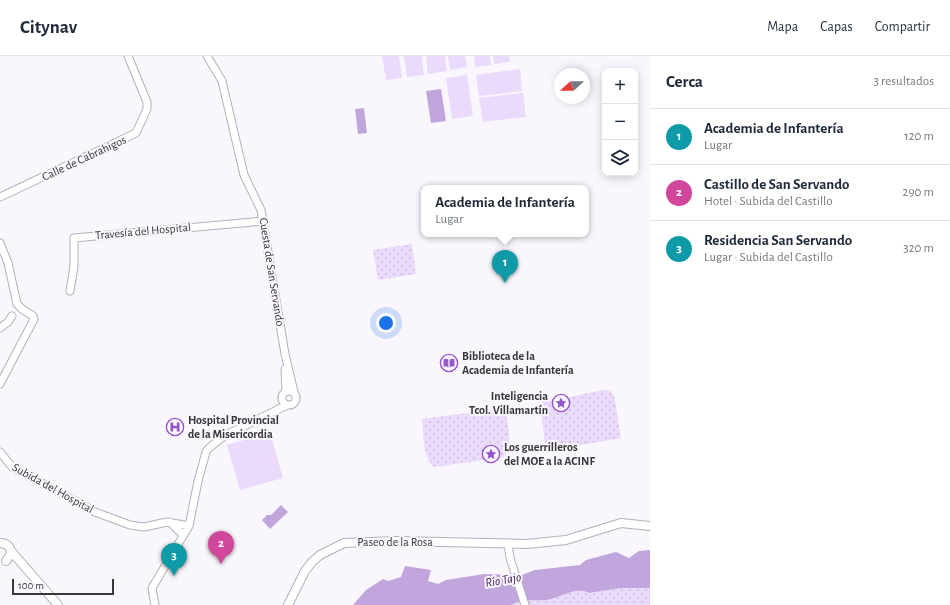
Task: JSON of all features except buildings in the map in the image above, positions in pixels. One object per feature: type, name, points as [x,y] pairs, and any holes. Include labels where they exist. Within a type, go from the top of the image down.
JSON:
[{"type":"main road","name":"Paseo de la Rosa","points":[[288,605],[305,571],[312,562],[320,555],[344,543],[397,541],[527,544],[566,540],[620,523],[650,526]]},
{"type":"main road","points":[[1,542],[8,546],[23,566],[58,605]]},
{"type":"main road","points":[[3,562],[10,557],[11,551]]},
{"type":"main road","points":[[3,562],[23,566]]},
{"type":"street","name":"Calle de Cabrahigos","points":[[0,197],[136,133],[147,109],[147,102],[128,56]]},
{"type":"street","name":"Cuesta de San Servando","points":[[207,56],[222,81],[244,175],[258,202],[264,221],[285,354]]},
{"type":"street","name":"Travesía del Hospital","points":[[70,291],[74,266],[74,238],[264,221]]},
{"type":"street","points":[[0,243],[8,263],[17,304],[33,316],[34,319],[0,384]]},
{"type":"street","points":[[0,328],[8,322],[12,316]]},
{"type":"street","points":[[285,354],[291,378],[290,392]]},
{"type":"street","points":[[155,605],[152,588],[189,526],[198,481],[206,452],[224,436],[271,412],[284,402],[294,403],[296,399],[290,392],[285,354]]},
{"type":"street","points":[[284,402],[283,393],[290,392]]},
{"type":"street","name":"Subida del Hospital","points":[[0,452],[12,467],[96,512],[130,525],[144,526],[154,523],[170,522]]},
{"type":"street","points":[[170,522],[189,526]]},
{"type":"street","points":[[170,522],[183,535]]},
{"type":"street","points":[[508,543],[510,558],[525,605]]},
{"type":"shaded area","points":[[382,56],[399,56],[402,78],[386,80]]},
{"type":"shaded area","points":[[404,56],[422,56],[424,75],[407,77]]},
{"type":"shaded area","points":[[426,56],[445,56],[447,71],[428,74]]},
{"type":"shaded area","points":[[448,56],[465,56],[467,67],[450,70]]},
{"type":"shaded area","points":[[474,56],[490,56],[491,65],[475,67]]},
{"type":"shaded area","points":[[493,56],[509,56],[510,62],[494,64]]},
{"type":"shaded area","points":[[520,69],[522,91],[479,96],[476,75]]},
{"type":"shaded area","points":[[467,75],[473,116],[452,119],[446,78]]},
{"type":"shaded area","points":[[523,93],[526,117],[483,122],[479,98]]},
{"type":"shaded area","points":[[412,244],[416,274],[378,280],[373,250]]},
{"type":"shaded area","points":[[603,390],[610,391],[614,395],[621,438],[553,450],[548,448],[545,443],[540,403]]},
{"type":"shaded area","points":[[505,408],[509,446],[504,457],[434,467],[430,462],[425,451],[422,419]]},
{"type":"shaded area","points":[[270,432],[283,478],[240,490],[227,445]]},
{"type":"shaded area","points":[[621,588],[650,588],[650,605],[511,605],[524,601],[552,599],[578,591],[589,593]]},
{"type":"water","points":[[441,89],[446,121],[431,123],[426,91]]},
{"type":"water","points":[[364,108],[367,133],[358,134],[355,109]]},
{"type":"water","points":[[281,505],[288,512],[270,529],[262,520],[267,515],[271,515]]},
{"type":"water","name":"Río Tajo","points":[[650,550],[650,588],[621,588],[589,593],[578,591],[552,599],[524,601],[511,605],[353,605],[366,590],[383,579],[388,581],[401,577],[405,566],[431,570],[428,581],[438,584],[446,580],[484,574],[522,575],[535,570],[580,565],[586,560],[616,552],[629,558],[639,551]]},
{"type":"place","name":"Academia de Infantería","points":[[505,283]]},
{"type":"place","name":"Biblioteca de la Academia de Infantería","points":[[449,363]]},
{"type":"place","name":"Inteligencia Tcol. Villamartín","points":[[561,403]]},
{"type":"place","name":"Hospital Provincial de la Misericordia","points":[[175,427]]},
{"type":"place","name":"Los guerrilleros del MOE a la ACINF","points":[[491,454]]},
{"type":"place","name":"Castillo de San Servando","points":[[221,564]]},
{"type":"place","name":"Residencia San Servando","points":[[174,576]]}]
